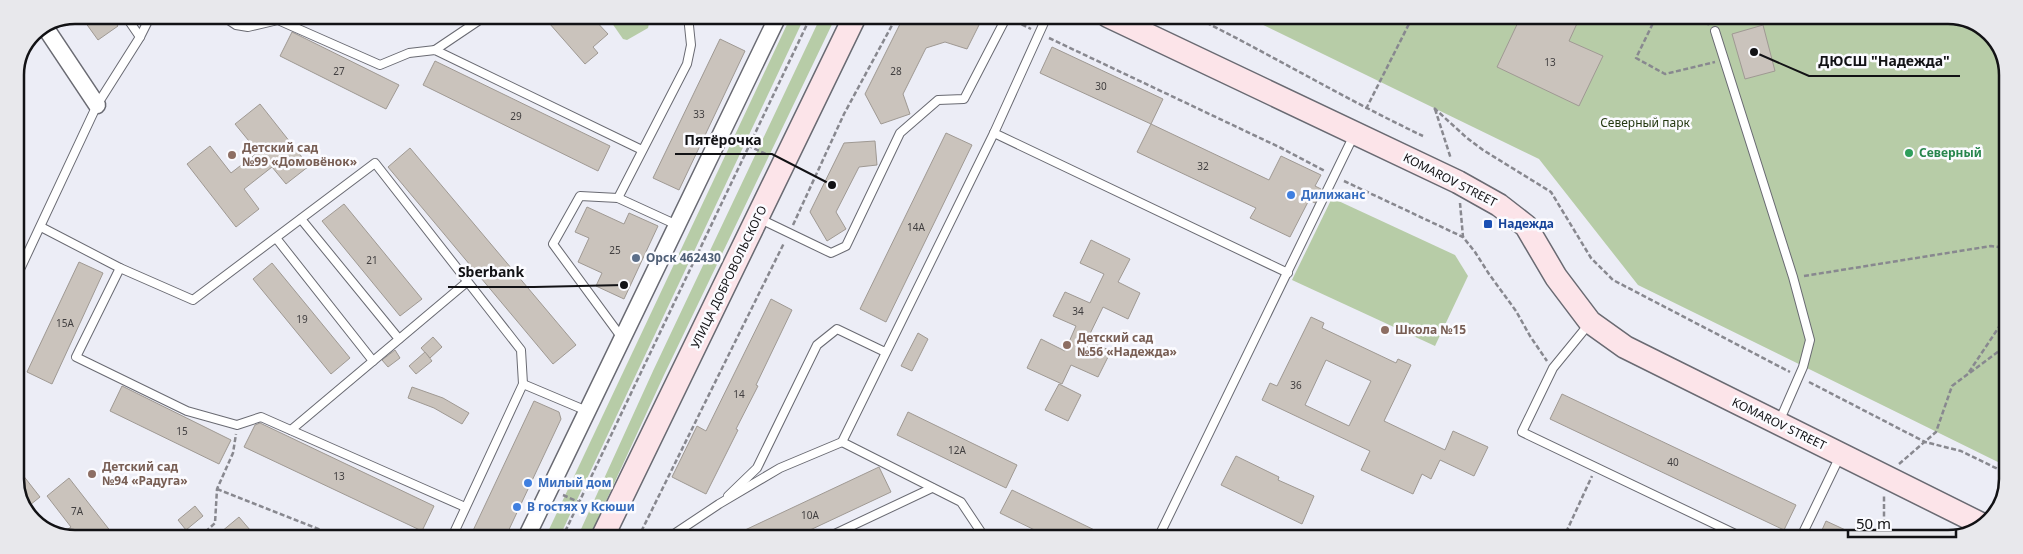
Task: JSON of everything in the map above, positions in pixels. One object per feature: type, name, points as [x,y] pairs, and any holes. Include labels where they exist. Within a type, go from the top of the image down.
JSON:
[{"type":"street","points":[[530,530],[774,24]]},
{"type":"street","name":"УЛИЦА ДОБРОВОЛЬСКОГО","points":[[608,530],[852,24]]},
{"type":"street","name":"KOMAROV STREET","points":[[1125,24],[1355,132],[1458,182],[1499,205],[1526,226],[1556,277],[1590,322],[1625,347],[1976,522]]},
{"type":"street","points":[[48,31],[97,105]]},
{"type":"lane","points":[[131,24],[140,37]]},
{"type":"lane","points":[[24,261],[97,105],[146,24]]},
{"type":"lane","points":[[234,24],[248,26],[258,24]]},
{"type":"lane","points":[[287,24],[380,65],[409,53],[435,50],[474,24]]},
{"type":"lane","points":[[618,198],[687,64],[691,45],[689,24]]},
{"type":"lane","points":[[757,218],[831,253],[846,246],[900,132],[938,100],[964,100],[1003,24]]},
{"type":"lane","points":[[680,530],[780,468],[842,442],[994,133],[1044,24]]},
{"type":"lane","points":[[1715,31],[1793,277],[1810,340],[1803,367],[1778,423]]},
{"type":"lane","points":[[435,50],[642,150]]},
{"type":"lane","points":[[1162,530],[1355,132]]},
{"type":"lane","points":[[994,133],[1288,273]]},
{"type":"lane","points":[[41,226],[120,268],[193,300],[374,163],[521,350],[523,384],[455,530]]},
{"type":"lane","points":[[622,338],[553,244],[580,196],[618,198],[677,225]]},
{"type":"lane","points":[[301,219],[399,339]]},
{"type":"lane","points":[[276,238],[373,360]]},
{"type":"lane","points":[[120,268],[76,357],[187,411],[238,425],[261,417],[465,507]]},
{"type":"lane","points":[[290,430],[467,282]]},
{"type":"lane","points":[[1590,322],[1552,368],[1522,432],[1727,530]]},
{"type":"lane","points":[[720,504],[757,468],[817,344],[837,329],[885,352]]},
{"type":"lane","points":[[523,384],[587,411]]},
{"type":"lane","points":[[842,442],[961,502],[979,530]]},
{"type":"lane","points":[[1804,530],[1841,454]]},
{"type":"lane","points":[[843,530],[932,488]]},
{"type":"path","points":[[566,530],[807,24]]},
{"type":"path","points":[[642,530],[789,233],[844,114],[893,24]]},
{"type":"path","points":[[1023,24],[1463,237],[1516,311],[1530,336],[1552,368]]},
{"type":"path","points":[[1209,24],[1242,40],[1366,109],[1422,136]]},
{"type":"path","points":[[1366,109],[1409,24]]},
{"type":"path","points":[[1653,24],[1636,58],[1665,74],[1724,59]]},
{"type":"path","points":[[1434,108],[1478,146],[1551,192],[1592,258],[1613,280],[1925,442],[1961,451],[1999,470]]},
{"type":"path","points":[[722,132],[784,163]]},
{"type":"path","points":[[1793,277],[1837,272],[1991,246],[1999,247]]},
{"type":"path","points":[[1967,374],[1999,327]]},
{"type":"path","points":[[1884,530],[1884,476],[1936,432],[1952,386],[1999,351]]},
{"type":"path","points":[[208,530],[215,523],[217,489],[233,453],[238,425]]},
{"type":"path","points":[[1568,530],[1596,467]]},
{"type":"path","points":[[550,488],[579,502],[608,530]]},
{"type":"path","points":[[217,489],[321,530]]},
{"type":"green space","points":[[613,24],[649,24],[648,28],[627,40],[623,39]]},
{"type":"green space","points":[[787,24],[801,24],[563,530],[549,530]]},
{"type":"green space","points":[[817,24],[832,24],[664,375],[593,530],[581,530],[653,371]]},
{"type":"green space","name":"Северный парк","points":[[1261,24],[1955,24],[1977,32],[1991,46],[1999,71],[1999,463],[1638,285],[1539,159]]},
{"type":"green space","points":[[1332,198],[1455,255],[1468,276],[1435,346],[1292,280]]},
{"type":"building","points":[[86,24],[117,24],[118,26],[98,40]]},
{"type":"building","points":[[550,24],[599,24],[608,34],[593,47],[598,53],[585,64]]},
{"type":"building","points":[[900,24],[980,24],[967,49],[945,42],[926,48],[903,94],[910,114],[881,124],[865,94]]},
{"type":"building","points":[[1517,24],[1577,24],[1569,41],[1603,56],[1579,106],[1497,67]]},
{"type":"building","points":[[1763,25],[1775,71],[1745,79],[1732,34]]},
{"type":"building","points":[[292,32],[399,85],[386,109],[280,56]]},
{"type":"building","points":[[720,39],[745,51],[679,190],[653,178]]},
{"type":"building","points":[[1052,47],[1163,99],[1151,124],[1040,73]]},
{"type":"building","points":[[435,61],[610,146],[598,171],[423,85]]},
{"type":"building","points":[[260,104],[309,166],[286,184],[272,167],[244,189],[259,209],[236,227],[187,164],[210,146],[231,173],[258,152],[235,124]]},
{"type":"building","points":[[1151,124],[1269,180],[1281,156],[1321,175],[1315,186],[1321,189],[1315,203],[1309,200],[1290,237],[1250,218],[1256,208],[1137,152]]},
{"type":"building","points":[[946,133],[972,145],[886,322],[860,309]]},
{"type":"building","points":[[875,141],[877,165],[859,167],[836,212],[846,229],[827,241],[810,212],[844,143]]},
{"type":"building","points":[[410,148],[576,345],[553,364],[388,167]]},
{"type":"building","points":[[344,204],[422,299],[400,316],[322,221]]},
{"type":"building","points":[[587,207],[624,224],[629,213],[658,226],[624,299],[596,286],[602,273],[578,262],[589,238],[575,232]]},
{"type":"building","points":[[1091,240],[1130,259],[1118,282],[1140,293],[1128,319],[1103,307],[1087,340],[1111,351],[1098,377],[1071,365],[1062,384],[1027,368],[1041,339],[1065,351],[1076,326],[1053,316],[1065,292],[1090,303],[1104,274],[1080,263]]},
{"type":"building","points":[[79,262],[103,273],[52,384],[27,372]]},
{"type":"building","points":[[272,263],[350,358],[331,374],[253,279]]},
{"type":"building","points":[[771,299],[792,310],[756,385],[758,386],[736,429],[738,430],[706,494],[672,477],[697,426],[706,431]]},
{"type":"building","points":[[1311,317],[1324,323],[1322,328],[1396,363],[1398,359],[1411,365],[1384,421],[1445,450],[1453,431],[1488,447],[1474,476],[1440,460],[1431,479],[1422,474],[1413,494],[1361,470],[1370,451],[1262,400],[1270,383],[1277,386]],"holes":[[[1326,360],[1371,381],[1349,426],[1305,405]]]},
{"type":"building","points":[[918,333],[928,339],[912,371],[901,366]]},
{"type":"building","points":[[433,337],[442,347],[430,358],[421,348]]},
{"type":"building","points":[[395,350],[400,358],[388,367],[382,360]]},
{"type":"building","points":[[425,352],[432,361],[416,374],[409,366]]},
{"type":"building","points":[[1059,384],[1081,395],[1068,421],[1045,410]]},
{"type":"building","points":[[122,386],[231,440],[219,464],[110,411]]},
{"type":"building","points":[[412,387],[443,398],[469,413],[462,424],[434,408],[408,398]]},
{"type":"building","points":[[1562,394],[1796,505],[1784,530],[1550,419]]},
{"type":"building","points":[[534,401],[559,412],[561,419],[509,530],[473,530]]},
{"type":"building","points":[[908,412],[1017,465],[1006,488],[897,435]]},
{"type":"building","points":[[260,423],[434,506],[422,530],[244,447],[255,425]]},
{"type":"building","points":[[1236,456],[1279,477],[1278,480],[1314,496],[1302,524],[1221,485]]},
{"type":"building","points":[[879,467],[891,492],[810,530],[745,530]]},
{"type":"building","points":[[24,477],[40,497],[30,505],[25,489]]},
{"type":"building","points":[[69,478],[110,530],[67,530],[71,527],[47,496]]},
{"type":"building","points":[[1012,490],[1094,530],[1035,530],[1000,513]]},
{"type":"building","points":[[195,506],[203,516],[186,530],[178,520]]},
{"type":"building","points":[[239,517],[250,530],[223,530]]},
{"type":"building","points":[[1826,521],[1846,530],[1822,530]]},
{"type":"place","name":"ДЮСШ \"Надежда\"","points":[[1754,52]]},
{"type":"place","name":"Северный","points":[[1909,153]]},
{"type":"place","name":"Детский сад №99 «Домовёнок»","points":[[232,155]]},
{"type":"place","name":"Пятёрочка","points":[[832,185]]},
{"type":"place","name":"Дилижанс","points":[[1291,195]]},
{"type":"place","name":"Надежда","points":[[1488,224]]},
{"type":"place","name":"Орск 462430","points":[[636,258]]},
{"type":"place","name":"Sberbank","points":[[624,285]]},
{"type":"place","name":"Школа №15","points":[[1385,330]]},
{"type":"place","name":"Детский сад №56 «Надежда»","points":[[1067,345]]},
{"type":"place","name":"Детский сад №94 «Радуга»","points":[[92,474]]},
{"type":"place","name":"Милый дом","points":[[528,483]]},
{"type":"place","name":"В гостях у Ксюши","points":[[517,507]]}]
